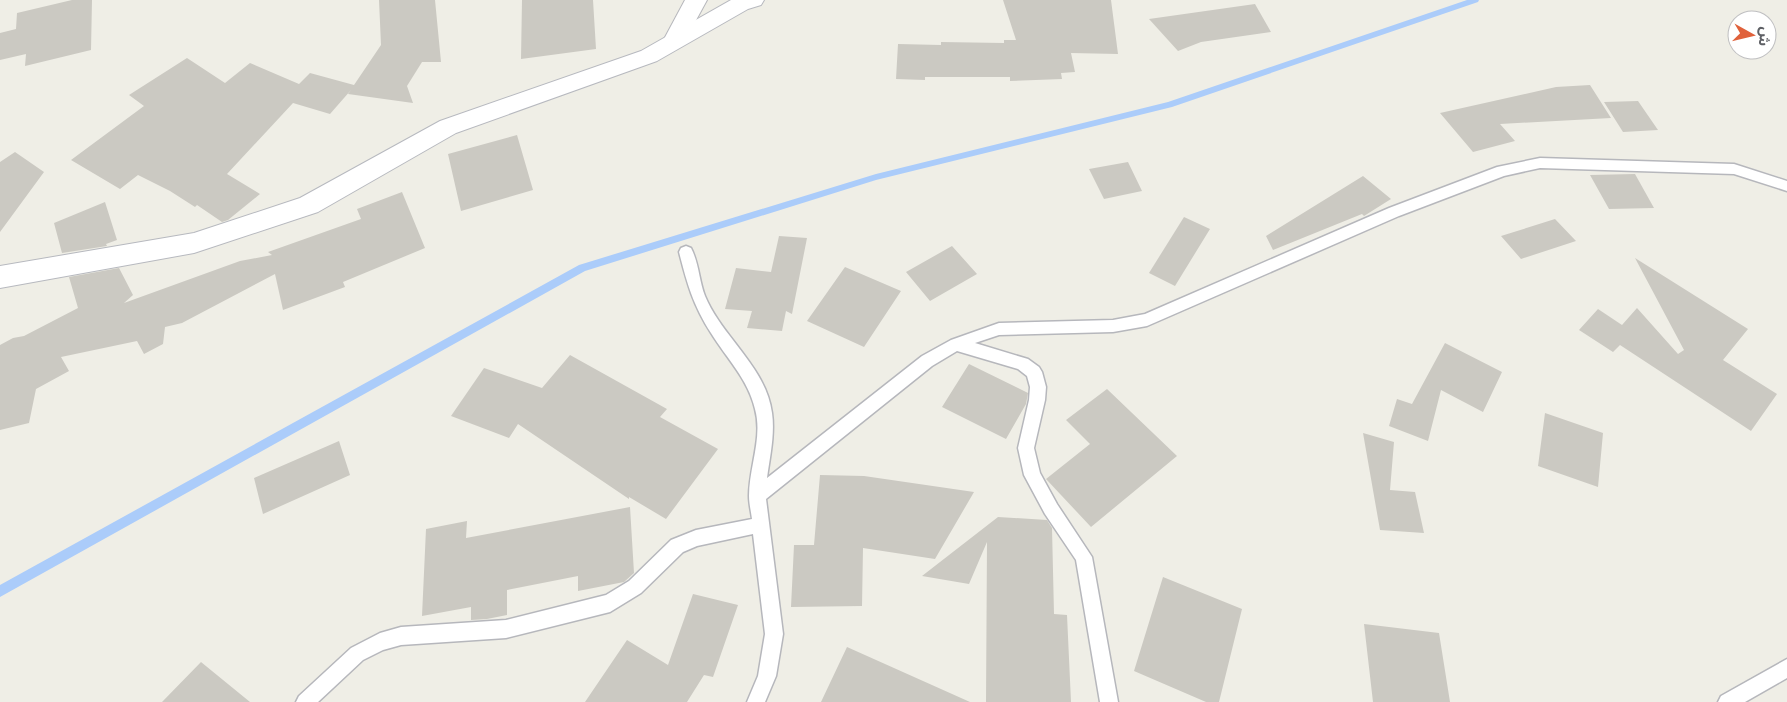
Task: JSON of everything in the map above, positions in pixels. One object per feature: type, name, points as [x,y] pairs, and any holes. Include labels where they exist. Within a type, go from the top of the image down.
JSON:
[{"type":"street","points":[[674,41],[696,0]]},
{"type":"street","points":[[0,277],[194,243],[309,205],[448,127],[649,56],[740,4],[753,0]]},
{"type":"lane","points":[[757,496],[927,360],[956,344],[999,329],[1113,326],[1147,320],[1394,212],[1502,171],[1540,163],[1734,169],[1787,186]]},
{"type":"lane","points":[[686,252],[698,297],[716,328],[747,371],[758,392],[764,411],[766,433],[757,496],[774,634],[767,676],[756,702]]},
{"type":"lane","points":[[956,344],[1023,364],[1034,372],[1038,387],[1037,400],[1026,448],[1032,475],[1051,509],[1084,557],[1109,702]]},
{"type":"lane","points":[[305,702],[357,654],[380,642],[401,636],[506,629],[610,603],[636,587],[677,546],[696,538],[760,525]]},
{"type":"lane","points":[[1727,702],[1787,668]]},
{"type":"building","points":[[72,0],[92,0],[91,50],[25,66],[26,54],[0,60],[0,33],[16,29],[17,13]]},
{"type":"building","points":[[379,0],[435,0],[441,62],[422,62],[407,86],[413,103],[348,94],[351,90],[330,114],[293,103],[227,174],[260,194],[228,220],[222,222],[197,205],[195,207],[170,191],[138,175],[120,189],[71,160],[144,106],[129,95],[187,58],[225,83],[250,63],[299,84],[310,73],[354,85],[381,45]]},
{"type":"building","points":[[522,0],[593,0],[596,49],[521,59]]},
{"type":"building","points":[[1003,0],[1111,0],[1118,54],[1071,53],[1075,72],[1061,73],[1062,79],[1010,81],[1010,77],[925,77],[925,80],[896,79],[898,44],[941,45],[941,42],[1004,43],[1004,40],[1016,40]]},
{"type":"building","points":[[1255,4],[1271,32],[1201,42],[1178,51],[1149,19]]},
{"type":"building","points":[[1590,85],[1611,118],[1500,124],[1515,141],[1473,152],[1440,113],[1556,87]]},
{"type":"building","points":[[1638,101],[1658,130],[1623,132],[1604,102]]},
{"type":"building","points":[[517,135],[533,190],[461,211],[448,154]]},
{"type":"building","points":[[15,152],[44,172],[0,232],[0,162]]},
{"type":"building","points":[[1128,162],[1142,191],[1104,199],[1089,169]]},
{"type":"building","points":[[1635,174],[1654,208],[1609,209],[1590,175]]},
{"type":"building","points":[[1363,176],[1391,199],[1364,216],[1362,214],[1273,250],[1266,236]]},
{"type":"building","points":[[402,192],[425,248],[343,282],[345,287],[283,310],[275,274],[182,323],[165,327],[163,344],[144,354],[137,341],[61,357],[69,371],[36,389],[29,423],[0,430],[0,345],[13,338],[24,336],[78,308],[69,277],[119,268],[133,295],[124,303],[240,261],[272,255],[268,252],[361,219],[357,209]]},
{"type":"building","points":[[105,202],[117,240],[106,244],[107,246],[62,253],[54,223]]},
{"type":"building","points":[[1184,217],[1210,229],[1175,286],[1149,273]]},
{"type":"building","points":[[1555,219],[1576,241],[1521,259],[1501,236]]},
{"type":"building","points":[[779,236],[807,238],[792,314],[786,311],[782,331],[747,328],[752,311],[725,309],[736,268],[771,272]]},
{"type":"building","points":[[952,246],[977,274],[930,301],[906,272]]},
{"type":"building","points":[[1635,258],[1748,329],[1723,360],[1777,394],[1751,431],[1620,345],[1613,352],[1579,330],[1598,309],[1622,325],[1637,308],[1678,354],[1684,350]]},
{"type":"building","points":[[845,267],[901,291],[864,347],[807,321]]},
{"type":"building","points":[[1445,343],[1502,372],[1483,412],[1441,390],[1428,441],[1389,426],[1397,399],[1412,404]]},
{"type":"building","points":[[570,355],[667,409],[660,417],[718,449],[666,519],[629,497],[629,499],[518,424],[509,438],[451,416],[484,368],[542,388]]},
{"type":"building","points":[[969,364],[1028,393],[1026,404],[1006,439],[942,407]]},
{"type":"building","points":[[1107,389],[1177,456],[1091,527],[1046,479],[1090,444],[1066,420]]},
{"type":"building","points":[[1545,413],[1603,433],[1598,487],[1538,466]]},
{"type":"building","points":[[1363,433],[1394,442],[1390,490],[1415,492],[1424,533],[1380,530]]},
{"type":"building","points":[[339,441],[350,475],[263,514],[254,478]]},
{"type":"building","points":[[820,475],[864,476],[974,492],[935,559],[863,548],[862,606],[791,607],[794,545],[814,545]]},
{"type":"building","points":[[630,507],[634,573],[624,582],[578,591],[578,576],[507,590],[507,615],[487,619],[471,620],[471,607],[422,616],[426,529],[467,521],[466,538]]},
{"type":"building","points":[[998,517],[1047,520],[1052,528],[1054,614],[1067,615],[1071,702],[986,702],[987,542],[969,584],[922,576]]},
{"type":"building","points":[[1163,577],[1242,609],[1219,702],[1206,702],[1134,671]]},
{"type":"building","points":[[693,594],[738,605],[713,677],[704,675],[687,702],[585,702],[627,640],[668,665]]},
{"type":"building","points":[[1364,624],[1439,633],[1450,702],[1373,702]]},
{"type":"building","points":[[847,647],[970,702],[821,702]]},
{"type":"building","points":[[201,662],[250,702],[162,702]]},
{"type":"waterway","points":[[0,591],[582,268],[876,177],[1169,105],[1475,0]]}]
